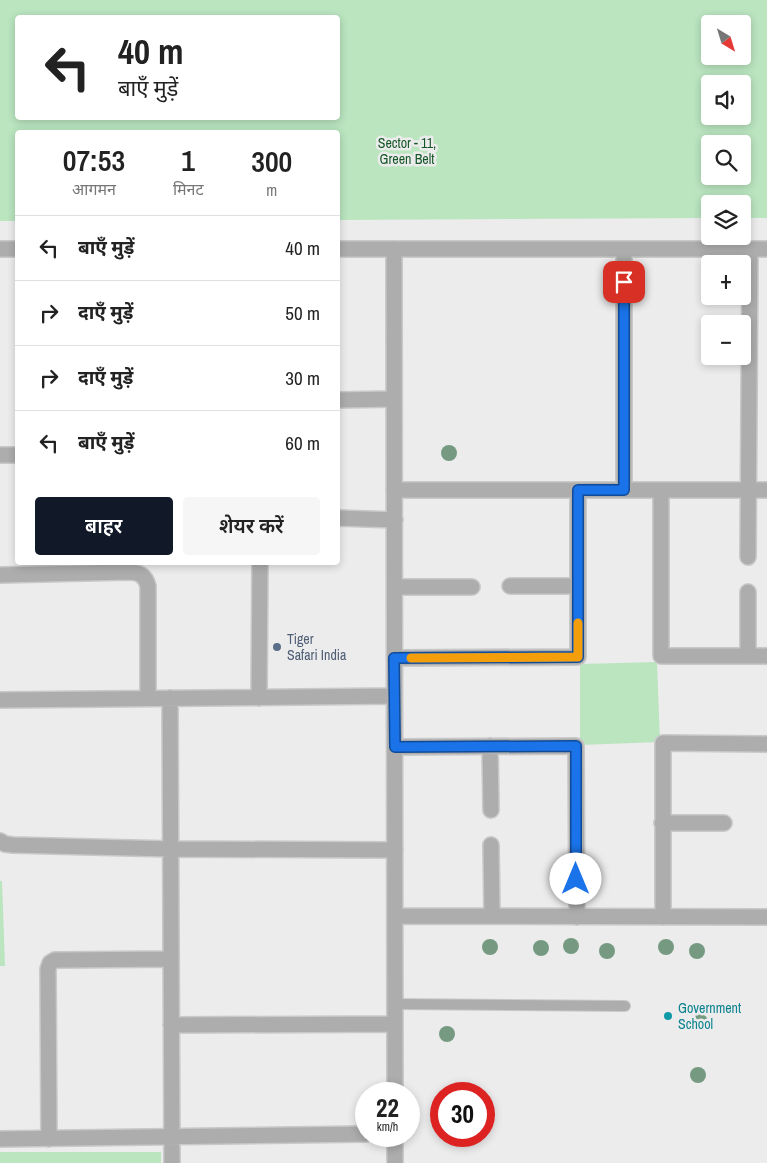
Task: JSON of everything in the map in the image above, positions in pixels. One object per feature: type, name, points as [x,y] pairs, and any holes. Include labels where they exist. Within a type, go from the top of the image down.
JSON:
[{"type":"street","points":[[0,249],[15,249]]},
{"type":"street","points":[[340,249],[767,249]]},
{"type":"street","points":[[394,249],[395,1082]]},
{"type":"street","points":[[624,249],[624,490]]},
{"type":"street","points":[[748,557],[750,249]]},
{"type":"street","points":[[340,400],[394,399]]},
{"type":"street","points":[[0,455],[15,455]]},
{"type":"street","points":[[394,490],[767,490]]},
{"type":"street","points":[[394,658],[578,657],[578,490]]},
{"type":"street","points":[[661,490],[661,656],[767,656]]},
{"type":"street","points":[[340,518],[395,520]]},
{"type":"street","points":[[259,698],[260,565]]},
{"type":"street","points":[[0,575],[128,572],[142,574],[148,586],[148,698]]},
{"type":"street","points":[[510,586],[578,586]]},
{"type":"street","points":[[395,587],[472,587]]},
{"type":"street","points":[[748,592],[748,656]]},
{"type":"street","points":[[0,700],[394,696]]},
{"type":"street","points":[[170,698],[172,1163]]},
{"type":"street","points":[[663,917],[663,743],[767,744]]},
{"type":"street","points":[[490,746],[491,810]]},
{"type":"street","points":[[395,747],[576,746],[577,917]]},
{"type":"street","points":[[662,823],[724,823]]},
{"type":"street","points":[[0,841],[4,844],[12,845],[171,849],[395,850]]},
{"type":"street","points":[[491,844],[492,916]]},
{"type":"street","points":[[395,916],[767,917]]},
{"type":"street","points":[[50,1139],[48,969],[50,963],[55,960],[171,959]]},
{"type":"street","points":[[171,1025],[395,1024]]},
{"type":"street","points":[[0,1139],[355,1134]]},
{"type":"street","points":[[395,1147],[395,1163]]},
{"type":"lane","points":[[395,1004],[625,1006]]},
{"type":"green space","name":"Sector - 11, Green Belt","points":[[0,0],[767,0],[767,218],[751,218],[751,195],[701,195],[701,218],[340,220],[340,130],[15,130],[15,221],[0,221]]},
{"type":"green space","points":[[657,662],[660,742],[580,745],[580,664]]},
{"type":"green space","points":[[0,881],[2,881],[5,966],[0,966]]},
{"type":"green space","points":[[0,1152],[161,1152],[161,1163],[0,1163]]},
{"type":"slow traffic","points":[[411,658],[578,657],[578,623]]},
{"type":"place","name":"Tiger Safari India","points":[[277,647]]},
{"type":"place","name":"Government School","points":[[668,1016]]},
{"type":"route","points":[[576,879],[576,746],[395,747],[394,658],[578,657],[578,490],[624,490],[624,282]]}]
